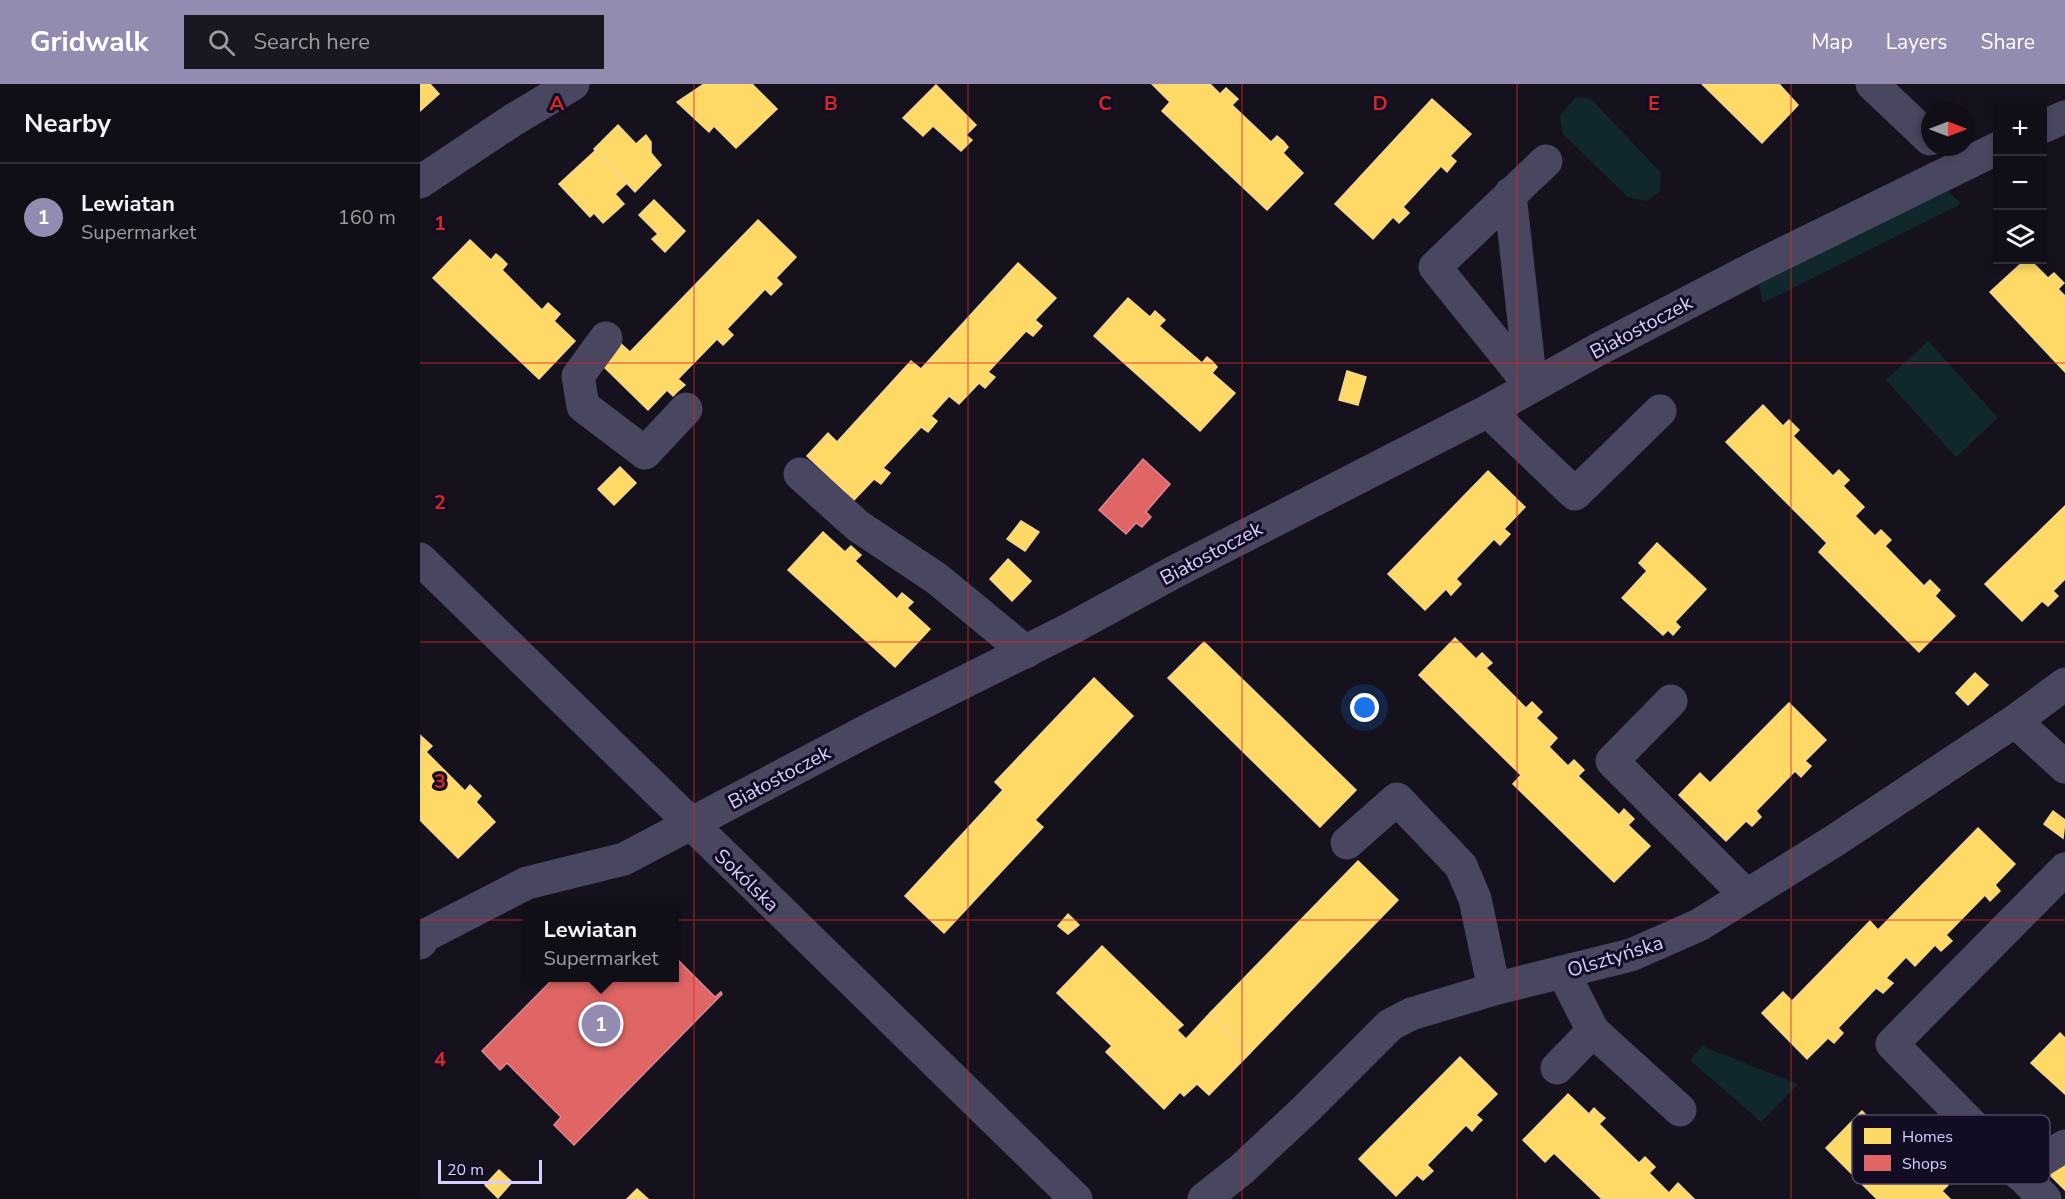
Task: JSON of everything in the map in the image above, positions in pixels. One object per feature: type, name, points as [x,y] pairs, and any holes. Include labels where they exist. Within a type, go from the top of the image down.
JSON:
[{"type":"street","points":[[420,182],[513,120],[573,84]]},
{"type":"street","points":[[1872,84],[1921,130]]},
{"type":"street","points":[[2047,125],[2065,117]]},
{"type":"street","name":"Białostoczek","points":[[422,935],[527,883],[624,859],[872,728],[1026,652],[1194,561],[1488,411],[1756,267],[1947,157],[1993,149]]},
{"type":"street","points":[[1531,386],[1435,267],[1546,161]]},
{"type":"street","points":[[1510,194],[1531,386]]},
{"type":"street","points":[[606,338],[578,376],[583,406],[645,453],[686,409]]},
{"type":"street","points":[[1488,411],[1575,494],[1660,411]]},
{"type":"street","points":[[800,474],[858,526],[936,578],[1026,652]]},
{"type":"street","name":"Sokólska","points":[[420,559],[689,825],[1076,1199]]},
{"type":"street","name":"Olsztyńska","points":[[1204,1199],[1266,1147],[1390,1025],[1411,1014],[1494,989],[1631,955],[1706,921],[1834,841],[2015,721],[2065,684]]},
{"type":"street","points":[[1671,701],[1612,761],[1746,895]]},
{"type":"street","points":[[2015,721],[2065,767]]},
{"type":"street","points":[[1347,843],[1396,799],[1461,866],[1475,899],[1494,989]]},
{"type":"street","points":[[1961,1115],[1892,1044],[2065,868]]},
{"type":"street","points":[[1563,972],[1593,1031],[1680,1110]]},
{"type":"street","points":[[1557,1068],[1593,1031]]},
{"type":"street","points":[[2050,1155],[2065,1146]]},
{"type":"street","points":[[2029,1184],[2045,1199]]},
{"type":"green space","points":[[1576,97],[1591,99],[1661,173],[1660,191],[1647,201],[1628,197],[1563,134],[1560,116]]},
{"type":"green space","points":[[1946,189],[1961,204],[1763,303],[1759,286],[1765,278]]},
{"type":"green space","points":[[1928,341],[1998,418],[1956,457],[1886,380]]},
{"type":"green space","points":[[1702,1046],[1798,1084],[1761,1122],[1690,1060]]},
{"type":"building: Homes","points":[[420,84],[430,84],[439,94],[420,111]]},
{"type":"building: Homes","points":[[704,84],[752,84],[777,109],[736,148],[714,126],[709,132],[677,102]]},
{"type":"building: Homes","points":[[1152,84],[1210,84],[1220,94],[1226,88],[1238,99],[1232,105],[1271,142],[1277,136],[1283,141],[1288,147],[1283,153],[1303,173],[1267,210],[1162,111],[1170,102]]},
{"type":"building: Homes","points":[[1702,84],[1779,84],[1798,105],[1762,143]]},
{"type":"building: Homes","points":[[936,85],[976,125],[966,135],[972,140],[961,151],[933,126],[923,136],[903,118]]},
{"type":"building: Homes","points":[[1432,99],[1471,134],[1450,156],[1456,161],[1447,172],[1441,166],[1403,207],[1409,213],[1399,223],[1393,217],[1373,239],[1335,204]]},
{"type":"building: Homes","points":[[618,125],[636,144],[646,135],[651,142],[651,153],[661,165],[635,192],[594,149]]},
{"type":"building: Homes","points":[[596,150],[627,183],[615,194],[624,204],[603,223],[594,213],[590,217],[559,184]]},
{"type":"building: Homes","points":[[654,200],[685,231],[665,252],[652,239],[658,234],[639,215]]},
{"type":"building: Homes","points":[[758,220],[796,257],[776,278],[782,284],[771,295],[765,289],[727,329],[733,335],[723,345],[717,339],[678,379],[685,385],[673,396],[667,390],[648,410],[600,363],[620,343],[630,352]]},
{"type":"building: Homes","points":[[470,240],[491,260],[496,254],[501,258],[507,264],[502,270],[542,310],[548,303],[560,314],[554,321],[575,341],[539,379],[433,278]]},
{"type":"building: Homes","points":[[1018,263],[1056,298],[1035,320],[1042,326],[1033,336],[1026,331],[988,372],[995,377],[985,388],[979,383],[959,404],[949,396],[931,416],[937,421],[928,432],[921,427],[883,468],[890,473],[881,484],[874,479],[854,500],[807,456],[828,433],[837,442],[911,361],[921,369]]},
{"type":"building: Homes","points":[[2021,264],[2034,264],[2048,278],[2054,273],[2064,283],[2058,289],[2065,296],[2065,372],[1990,292]]},
{"type":"building: Homes","points":[[1128,298],[1150,317],[1155,311],[1165,320],[1159,326],[1202,363],[1207,357],[1213,362],[1217,367],[1212,373],[1235,393],[1200,431],[1094,336]]},
{"type":"building: Homes","points":[[1347,371],[1366,377],[1358,405],[1339,400]]},
{"type":"building: Homes","points":[[1763,405],[1783,426],[1789,420],[1799,430],[1793,436],[1833,476],[1839,470],[1849,480],[1843,486],[1864,507],[1855,516],[1875,536],[1881,530],[1891,540],[1885,546],[1924,586],[1930,580],[1940,590],[1935,596],[1955,616],[1919,652],[1819,552],[1827,543],[1726,442]]},
{"type":"building: Homes","points":[[620,467],[636,483],[614,505],[598,489]]},
{"type":"building: Homes","points":[[1488,471],[1525,507],[1504,529],[1510,534],[1500,545],[1494,539],[1456,579],[1461,584],[1451,595],[1446,589],[1425,610],[1388,574]]},
{"type":"building: Homes","points":[[2065,506],[2065,579],[2053,591],[2058,596],[2048,606],[2042,601],[2022,621],[1985,584]]},
{"type":"building: Homes","points":[[1021,521],[1039,532],[1025,551],[1007,539]]},
{"type":"building: Homes","points":[[823,532],[845,552],[851,546],[861,555],[855,561],[897,599],[902,593],[913,602],[907,608],[930,629],[895,667],[788,570]]},
{"type":"building: Homes","points":[[1657,543],[1706,589],[1675,622],[1680,627],[1673,635],[1668,630],[1663,635],[1622,598],[1647,571],[1639,563]]},
{"type":"building: Homes","points":[[1008,559],[1031,581],[1012,601],[990,579]]},
{"type":"building: Homes","points":[[1455,638],[1476,659],[1482,653],[1492,663],[1486,668],[1526,708],[1532,702],[1542,712],[1536,718],[1557,738],[1549,747],[1568,766],[1574,760],[1584,770],[1578,776],[1619,815],[1624,809],[1634,819],[1628,825],[1650,846],[1614,882],[1513,784],[1521,775],[1419,675]]},
{"type":"building: Homes","points":[[1204,642],[1356,790],[1320,827],[1168,678]]},
{"type":"building: Homes","points":[[1975,673],[1988,685],[1968,705],[1956,693]]},
{"type":"building: Homes","points":[[1094,678],[1133,716],[1035,820],[1043,827],[944,933],[905,896],[1003,790],[995,782]]},
{"type":"building: Homes","points":[[1789,703],[1826,740],[1805,761],[1811,766],[1801,777],[1795,771],[1756,811],[1761,817],[1752,826],[1746,821],[1726,841],[1679,795],[1700,773],[1710,783]]},
{"type":"building: Homes","points":[[421,736],[432,746],[426,752],[465,791],[470,785],[481,796],[476,802],[495,822],[458,858],[420,820]]},
{"type":"building: Homes","points":[[2053,811],[2065,820],[2063,838],[2044,824]]},
{"type":"building: Homes","points":[[1978,828],[2015,864],[1995,885],[2000,891],[1990,901],[1985,895],[1946,935],[1952,941],[1941,951],[1935,945],[1915,966],[1906,957],[1886,978],[1893,983],[1883,993],[1876,988],[1838,1028],[1843,1033],[1834,1043],[1828,1038],[1807,1059],[1762,1013],[1783,992],[1792,1001],[1870,921],[1878,930]]},
{"type":"building: Homes","points":[[1358,861],[1398,900],[1250,1053],[1210,1013]]},
{"type":"building: Homes","points":[[1068,914],[1079,925],[1068,934],[1058,926]]},
{"type":"building: Homes","points":[[1102,946],[1183,1025],[1177,1030],[1186,1039],[1210,1013],[1250,1053],[1209,1095],[1197,1084],[1184,1096],[1180,1092],[1164,1109],[1106,1052],[1112,1046],[1057,993]]},
{"type":"building: Homes","points":[[2060,1033],[2065,1038],[2065,1094],[2031,1063]]},
{"type":"building: Homes","points":[[1460,1057],[1497,1094],[1476,1115],[1482,1120],[1472,1131],[1466,1125],[1427,1165],[1433,1171],[1423,1180],[1417,1175],[1396,1196],[1359,1159]]},
{"type":"building: Homes","points":[[1568,1094],[1589,1114],[1594,1108],[1605,1118],[1599,1124],[1639,1163],[1645,1157],[1655,1167],[1649,1173],[1669,1193],[1678,1183],[1694,1199],[1602,1199],[1554,1153],[1545,1162],[1523,1140]]},
{"type":"building: Homes","points":[[1852,1121],[1852,1174],[1826,1148]]},
{"type":"building: Homes","points":[[2059,1160],[2065,1166],[2065,1190],[2050,1175],[2050,1171]]},
{"type":"building: Homes","points":[[499,1170],[512,1182],[498,1198],[485,1185]]},
{"type":"building: Homes","points":[[1862,1184],[1947,1184],[1942,1191],[1950,1199],[1877,1199]]},
{"type":"building: Homes","points":[[637,1189],[648,1199],[627,1199]]},
{"type":"building: Shops","points":[[1143,459],[1170,484],[1146,512],[1151,517],[1142,527],[1136,523],[1126,534],[1099,510]]},
{"type":"building: Shops","points":[[679,961],[715,997],[721,992],[722,994],[574,1145],[554,1125],[561,1117],[507,1063],[500,1070],[482,1051],[550,982],[679,982]]},
{"type":"place","name":"Lewiatan","points":[[601,1024]]}]
